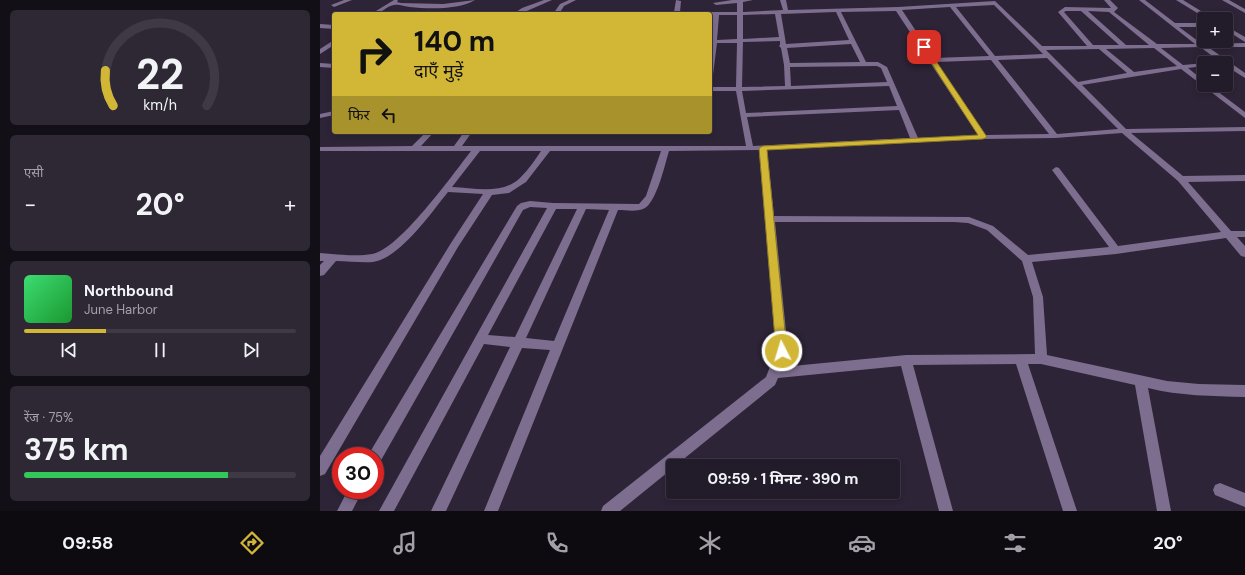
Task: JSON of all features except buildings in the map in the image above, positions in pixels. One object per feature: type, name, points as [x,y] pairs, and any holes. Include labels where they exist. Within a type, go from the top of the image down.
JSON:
[{"type":"street","points":[[334,5],[349,0]]},
{"type":"street","points":[[377,12],[398,0]]},
{"type":"street","points":[[392,3],[407,5],[457,5],[465,4],[472,0]]},
{"type":"street","points":[[519,12],[548,0]]},
{"type":"street","points":[[557,12],[562,5],[573,0]]},
{"type":"street","points":[[677,12],[678,0]]},
{"type":"street","points":[[716,3],[750,0]]},
{"type":"street","points":[[783,0],[786,13]]},
{"type":"street","points":[[922,0],[928,7]]},
{"type":"street","points":[[1107,0],[1114,5],[1115,8],[1112,10]]},
{"type":"street","points":[[1142,0],[1197,42]]},
{"type":"street","points":[[1179,0],[1199,12]]},
{"type":"street","points":[[1226,0],[1242,0]]},
{"type":"street","points":[[1226,0],[1245,11]]},
{"type":"street","points":[[740,1],[739,94],[750,148]]},
{"type":"street","points":[[712,65],[713,14],[898,9],[998,3],[1040,48],[1124,131],[1181,179],[1245,253]]},
{"type":"street","points":[[952,6],[1055,136]]},
{"type":"street","points":[[898,9],[983,137]]},
{"type":"street","points":[[1091,47],[1061,12],[1065,9],[1112,10]]},
{"type":"street","points":[[1082,9],[1125,46]]},
{"type":"street","points":[[1112,10],[1112,13],[1197,79]]},
{"type":"street","points":[[838,11],[864,64]]},
{"type":"street","points":[[778,13],[782,46],[787,65],[788,88]]},
{"type":"street","points":[[1174,25],[1197,25]]},
{"type":"street","points":[[320,26],[332,27]]},
{"type":"street","points":[[1233,30],[1245,31]]},
{"type":"street","points":[[1233,33],[1245,40]]},
{"type":"street","points":[[712,42],[781,39]]},
{"type":"street","points":[[320,43],[332,42]]},
{"type":"street","points":[[782,46],[853,42]]},
{"type":"street","points":[[320,52],[332,43]]},
{"type":"street","points":[[1040,48],[1197,45]]},
{"type":"street","points":[[1233,45],[1245,45]]},
{"type":"street","points":[[1100,47],[1133,75]]},
{"type":"street","points":[[1205,48],[1216,56]]},
{"type":"street","points":[[932,60],[1048,56]]},
{"type":"street","points":[[787,65],[882,64],[915,140]]},
{"type":"street","points":[[320,65],[332,66]]},
{"type":"street","points":[[1077,84],[1197,65]]},
{"type":"street","points":[[1233,68],[1245,76]]},
{"type":"street","points":[[712,89],[891,84]]},
{"type":"street","points":[[1213,92],[1245,116]]},
{"type":"street","points":[[743,115],[901,108]]},
{"type":"street","points":[[320,116],[332,113]]},
{"type":"street","points":[[320,149],[763,148],[983,137],[1055,136],[1124,131],[1245,129]]},
{"type":"street","points":[[414,149],[428,134]]},
{"type":"street","points":[[456,149],[467,134]]},
{"type":"street","points":[[608,511],[771,381],[782,351],[763,148]]},
{"type":"street","points":[[320,257],[373,258],[385,254],[395,247],[428,211],[477,149]]},
{"type":"street","points":[[445,189],[489,192],[506,191],[523,180],[547,149]]},
{"type":"street","points":[[381,447],[520,208],[524,205],[530,204],[614,208],[641,207],[646,203],[666,149]]},
{"type":"street","points":[[1056,170],[1116,250]]},
{"type":"street","points":[[1181,179],[1245,178]]},
{"type":"street","points":[[320,469],[454,245],[489,192]]},
{"type":"street","points":[[386,511],[553,206]]},
{"type":"street","points":[[438,511],[583,206]]},
{"type":"street","points":[[491,511],[614,208]]},
{"type":"street","points":[[770,219],[969,220],[990,228],[1026,259],[1038,297],[1041,359]]},
{"type":"street","points":[[1026,259],[1116,250],[1228,234],[1245,234]]},
{"type":"street","points":[[320,272],[333,258]]},
{"type":"street","points":[[480,339],[558,346]]},
{"type":"street","points":[[1020,359],[1070,511]]},
{"type":"street","points":[[774,373],[906,360],[1041,359],[1167,387],[1199,390],[1245,391]]},
{"type":"street","points":[[906,360],[946,511]]},
{"type":"street","points":[[1140,381],[1164,511]]},
{"type":"street","points":[[1220,490],[1245,500]]},
{"type":"street","points":[[344,511],[351,499]]},
{"type":"route","points":[[782,351],[763,148],[983,137],[924,47]]}]
